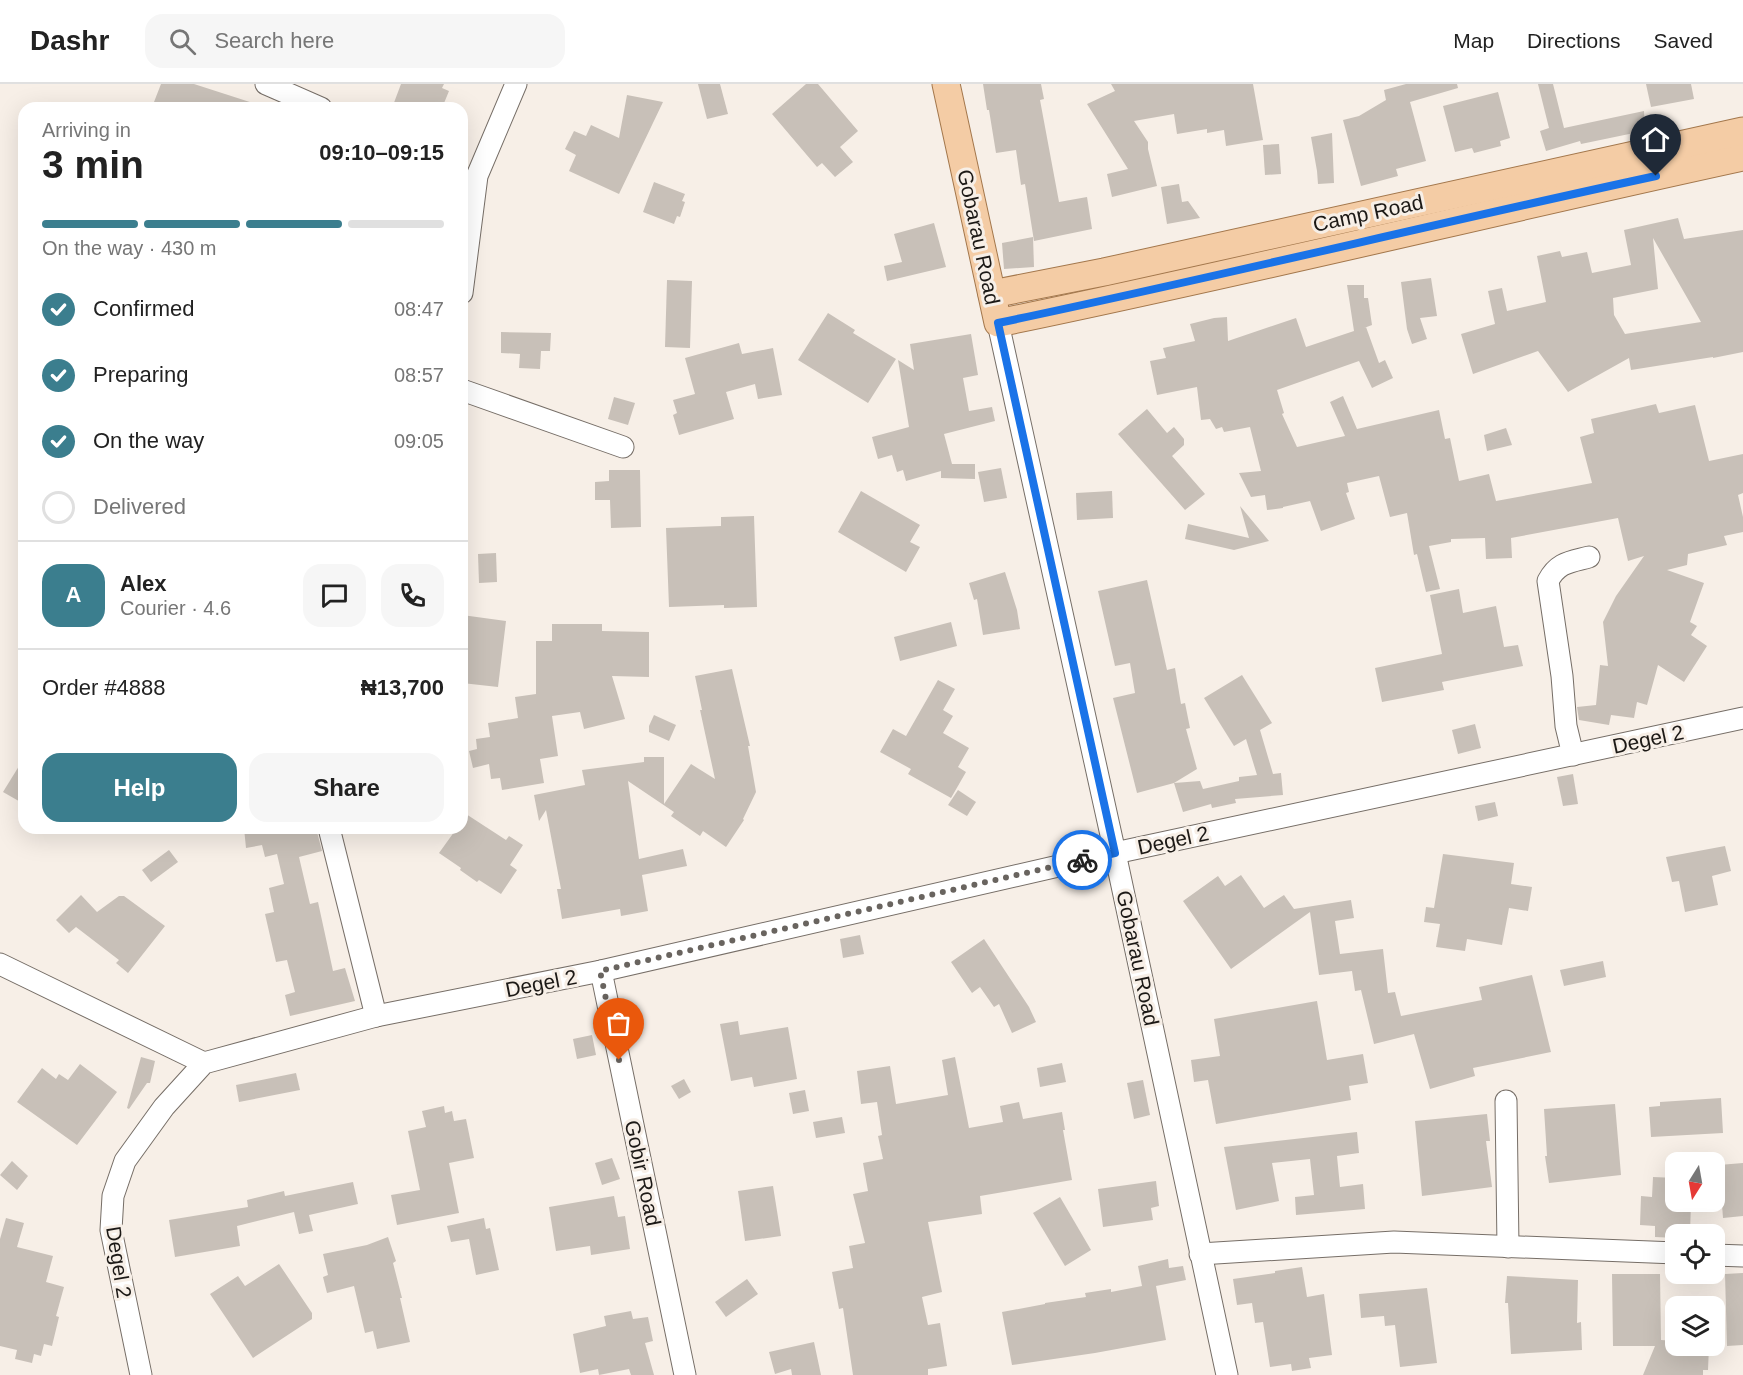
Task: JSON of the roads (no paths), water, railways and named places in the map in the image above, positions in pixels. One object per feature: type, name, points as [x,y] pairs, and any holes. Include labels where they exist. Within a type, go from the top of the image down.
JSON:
[{"type":"main road","name":"Gobarau Road","points":[[946,84],[998,323]]},
{"type":"main road","name":"Camp Road","points":[[992,294],[1104,272],[1743,131]]},
{"type":"main road","name":"Camp Road","points":[[998,323],[1110,300],[1548,199],[1743,157]]},
{"type":"main road","points":[[1104,272],[1110,300]]},
{"type":"street","points":[[267,84],[308,102]]},
{"type":"street","points":[[468,203],[470,173],[516,84]]},
{"type":"street","name":"Gobarau Road","points":[[998,323],[1227,1375]]},
{"type":"street","points":[[468,392],[623,447]]},
{"type":"street","points":[[1573,755],[1566,726],[1562,676],[1548,581],[1561,565],[1589,558]]},
{"type":"street","name":"Degel 2","points":[[138,1374],[111,1230],[113,1196],[125,1161],[164,1107],[204,1064],[376,1016],[600,971],[1115,853],[1743,718]]},
{"type":"street","points":[[330,834],[376,1016]]},
{"type":"street","points":[[0,964],[204,1064]]},
{"type":"street","name":"Gobir Road","points":[[600,971],[685,1375]]},
{"type":"street","points":[[1506,1101],[1508,1247]]},
{"type":"street","points":[[1200,1254],[1394,1242],[1665,1253]]},
{"type":"street","points":[[1725,1255],[1743,1256]]}]
